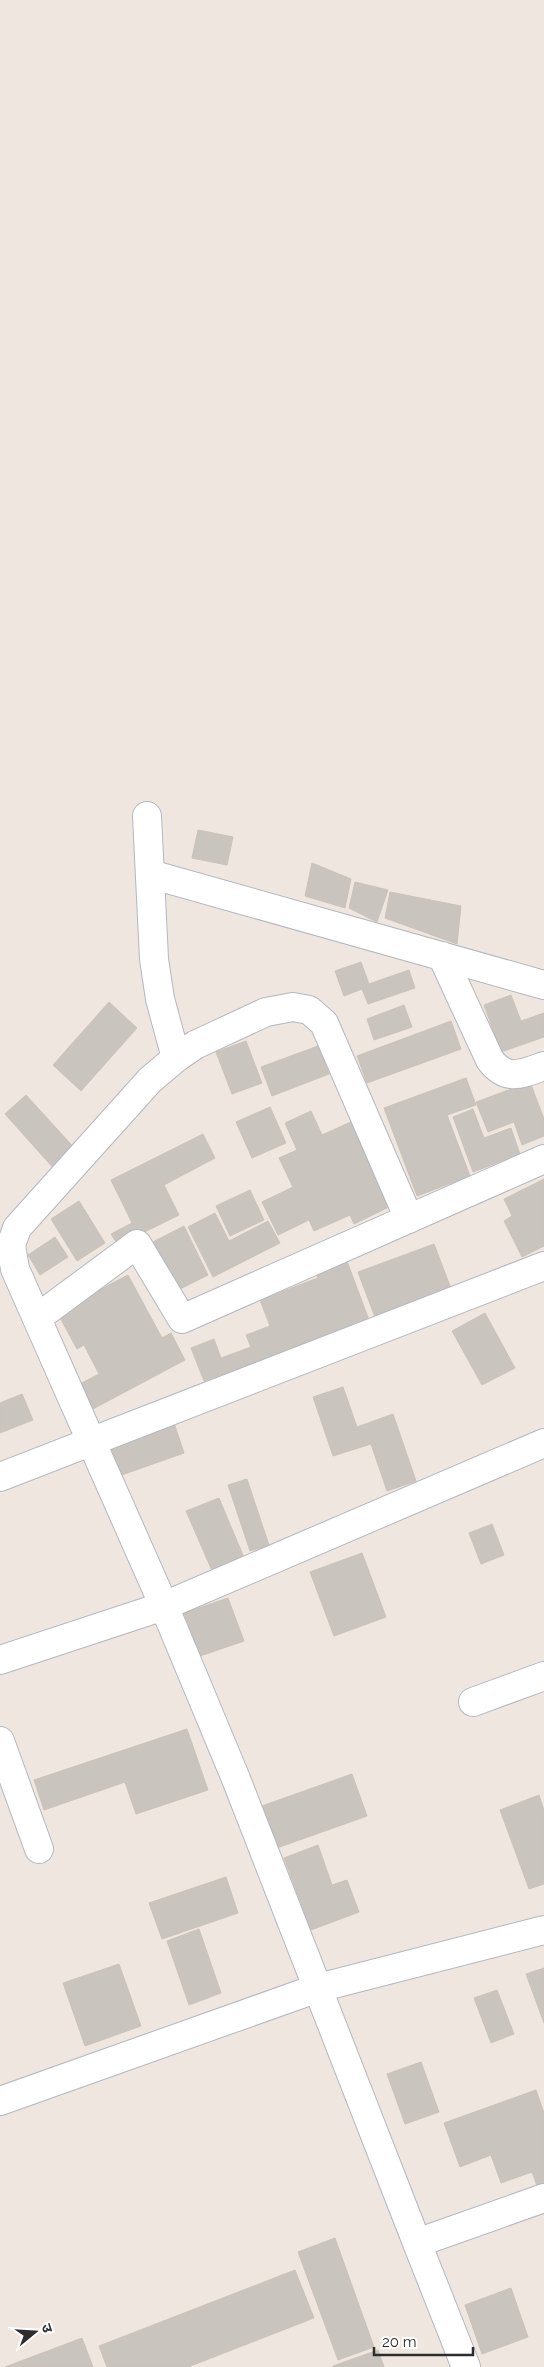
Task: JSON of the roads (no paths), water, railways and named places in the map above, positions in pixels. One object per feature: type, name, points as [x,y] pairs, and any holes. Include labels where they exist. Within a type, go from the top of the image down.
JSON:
[{"type":"street","points":[[147,816],[154,959],[160,999],[176,1058]]},
{"type":"street","points":[[150,874],[544,985]]},
{"type":"street","points":[[442,956],[490,1060],[498,1070],[508,1074],[522,1074],[544,1066]]},
{"type":"street","points":[[409,1219],[324,1023],[310,1010],[293,1007],[266,1012],[195,1046],[176,1058],[150,1080],[17,1228],[10,1245],[15,1269],[164,1606],[236,1778],[466,2367]]},
{"type":"street","points":[[37,1318],[137,1244],[182,1319],[544,1160]]},
{"type":"street","points":[[0,1477],[544,1266]]},
{"type":"street","points":[[0,1660],[164,1606],[544,1443]]},
{"type":"street","points":[[473,1702],[544,1676]]},
{"type":"street","points":[[0,1741],[39,1848]]},
{"type":"street","points":[[0,2101],[318,1988],[544,1930]]},
{"type":"street","points":[[417,2243],[544,2198]]}]
